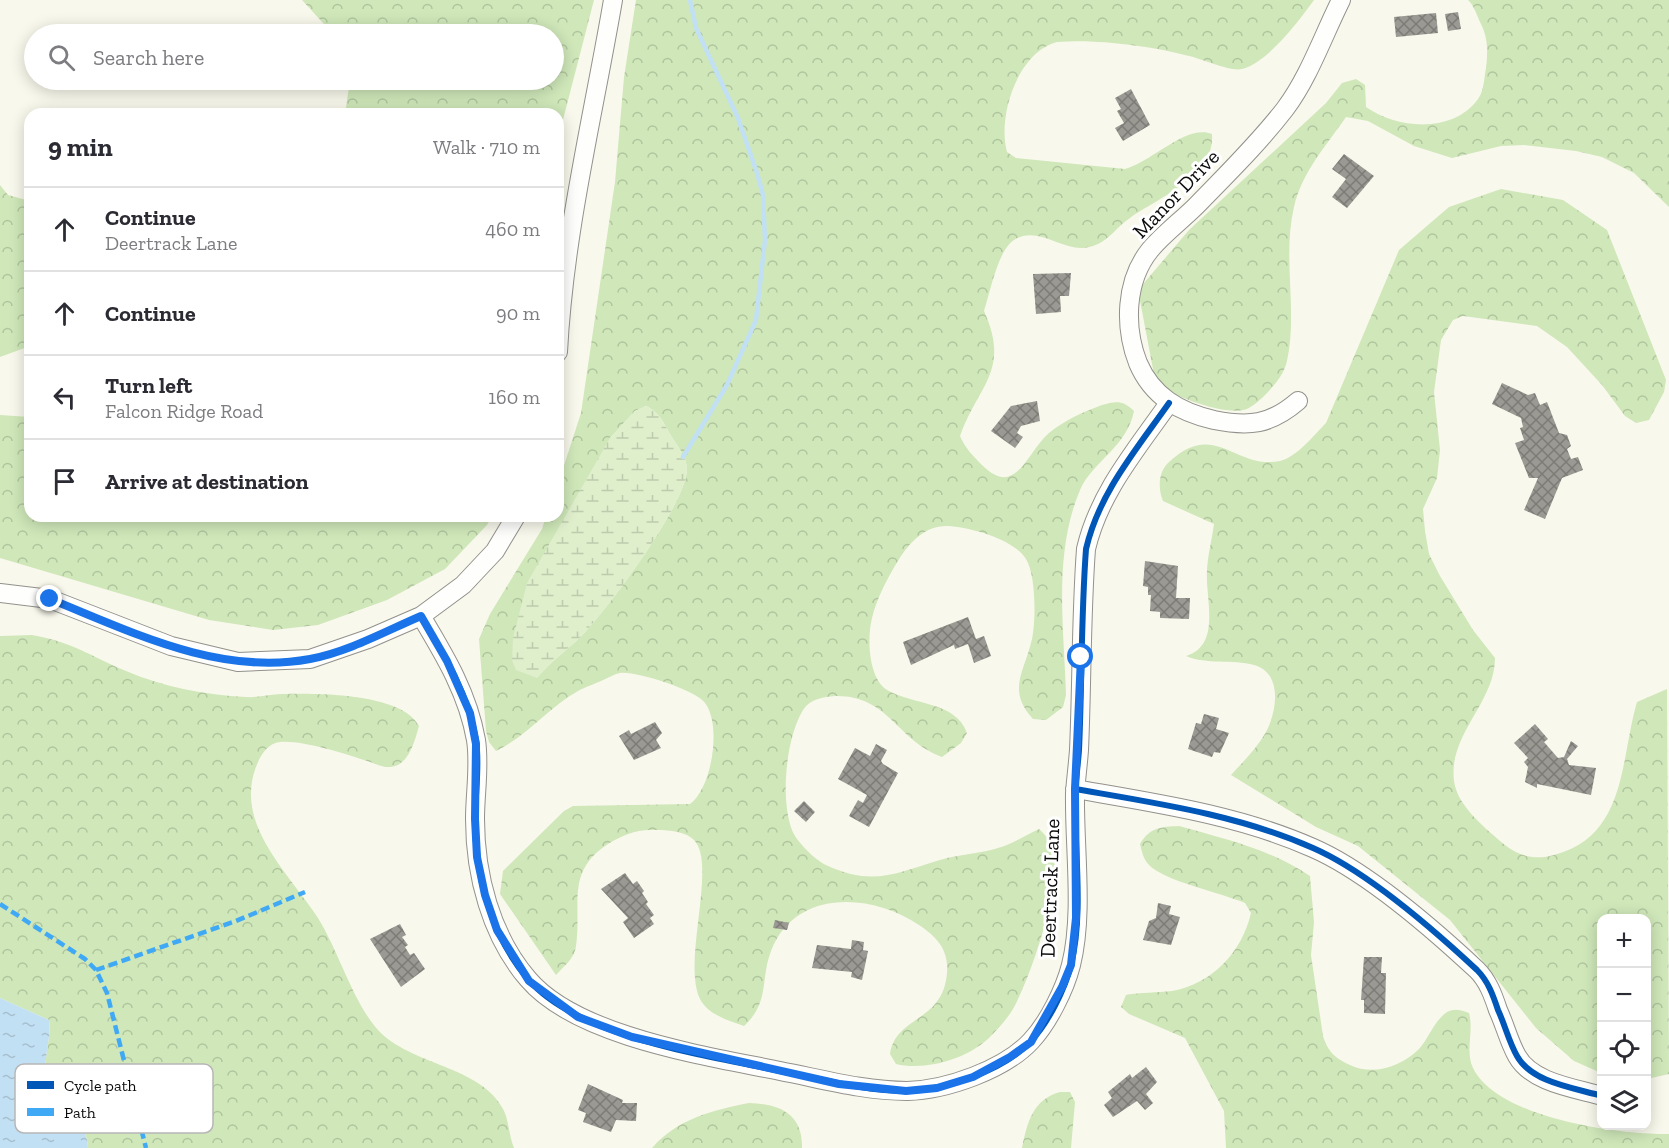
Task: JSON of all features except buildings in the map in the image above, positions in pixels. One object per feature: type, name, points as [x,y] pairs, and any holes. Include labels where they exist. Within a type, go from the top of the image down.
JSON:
[{"type":"street","points":[[564,289],[568,247],[613,0]]},
{"type":"street","name":"Manor Drive","points":[[1298,401],[1280,416],[1242,426],[1174,407],[1149,385],[1136,358],[1128,320],[1136,277],[1149,251],[1249,150],[1286,108],[1307,71],[1341,0]]},
{"type":"street","name":"Deertrack Lane","points":[[421,616],[447,661],[470,713],[476,744],[475,819],[483,885],[497,930],[529,981],[578,1017],[632,1037],[703,1055],[839,1084],[906,1091],[937,1088],[973,1077],[1031,1042],[1045,1021],[1071,965],[1076,918],[1075,789],[1079,752],[1081,615],[1086,549],[1106,493],[1169,403]]},
{"type":"street","points":[[0,593],[50,599],[171,646],[238,662],[310,659],[368,639],[421,616],[464,585],[495,551],[512,522]]},
{"type":"street","points":[[1075,789],[1228,819],[1313,848],[1352,869],[1410,913],[1479,972],[1489,986],[1518,1057],[1532,1071],[1548,1080],[1597,1095]]},
{"type":"green space","points":[[302,0],[594,0],[564,116],[564,108],[346,108],[349,90],[564,90],[564,24],[324,24]]},
{"type":"green space","points":[[636,0],[1314,0],[1272,50],[1262,59],[1242,69],[1231,69],[1189,56],[1141,46],[1106,42],[1057,42],[1043,48],[1031,58],[1021,72],[1008,104],[1005,121],[1007,152],[1016,158],[1125,169],[1191,134],[1202,132],[1212,134],[1211,149],[1205,162],[1195,174],[1169,194],[1130,218],[1096,245],[1071,247],[1032,235],[1014,240],[1008,245],[999,262],[984,311],[994,349],[993,363],[989,377],[960,436],[972,455],[994,474],[1004,477],[1012,475],[1020,469],[1049,433],[1081,414],[1115,402],[1123,403],[1134,411],[1124,435],[1085,480],[1072,514],[1066,539],[1062,591],[1066,695],[1063,707],[1046,720],[1033,719],[1020,699],[1020,680],[1032,639],[1034,621],[1032,576],[1026,559],[1012,546],[990,535],[967,529],[940,526],[927,531],[910,544],[888,578],[872,618],[870,657],[876,676],[887,690],[943,709],[953,715],[967,733],[961,743],[942,757],[913,740],[880,710],[868,703],[835,696],[809,703],[803,710],[792,736],[786,786],[788,817],[797,839],[811,855],[826,865],[857,875],[884,876],[947,858],[998,848],[1039,829],[1051,845],[1055,871],[1053,890],[1042,934],[1020,995],[1008,1017],[989,1038],[969,1052],[946,1062],[908,1066],[896,1064],[890,1054],[894,1041],[901,1032],[937,1001],[944,989],[947,973],[946,957],[941,945],[931,934],[900,914],[858,903],[836,902],[816,907],[798,916],[782,930],[771,951],[758,1008],[744,1026],[712,1012],[704,1005],[697,990],[696,946],[702,872],[700,853],[694,840],[690,837],[679,832],[639,831],[613,841],[595,855],[586,866],[578,890],[574,954],[556,975],[500,894],[503,871],[564,811],[573,806],[690,804],[704,785],[712,756],[713,726],[705,703],[678,687],[628,673],[616,674],[578,691],[557,705],[518,738],[496,751],[489,742],[486,731],[479,639],[490,614],[544,522],[564,522],[564,465],[581,413],[615,182],[624,77]],"holes":[[[646,406],[661,418],[684,456],[687,465],[684,484],[662,528],[598,618],[537,678],[610,438],[635,411]]]},
{"type":"green space","points":[[1468,0],[1669,0],[1669,207],[1634,173],[1602,157],[1576,151],[1524,145],[1501,146],[1452,158],[1414,146],[1368,121],[1346,117],[1309,171],[1294,207],[1289,246],[1290,342],[1286,366],[1279,378],[1256,403],[1247,409],[1238,411],[1201,404],[1175,395],[1156,385],[1138,290],[1189,230],[1326,103],[1342,83],[1356,79],[1365,85],[1366,107],[1393,120],[1408,123],[1440,123],[1467,110],[1482,92],[1487,51],[1483,29]]},
{"type":"green space","points":[[0,185],[8,195],[24,199],[24,348],[0,357]]},
{"type":"green space","points":[[1501,189],[1563,200],[1607,230],[1666,380],[1664,392],[1649,420],[1636,423],[1625,416],[1602,385],[1567,347],[1537,326],[1463,316],[1453,320],[1441,340],[1434,392],[1440,450],[1437,478],[1423,509],[1429,554],[1473,630],[1495,658],[1488,690],[1458,748],[1454,764],[1456,790],[1465,807],[1506,846],[1532,857],[1546,857],[1578,845],[1595,831],[1608,814],[1616,793],[1623,771],[1637,702],[1667,689],[1669,1074],[1651,1078],[1651,914],[1597,914],[1597,1071],[1574,1061],[1536,1028],[1450,920],[1358,846],[1316,827],[1231,775],[1254,749],[1270,723],[1275,694],[1270,676],[1263,669],[1254,665],[1194,659],[1186,656],[1197,650],[1204,642],[1208,631],[1207,570],[1214,524],[1163,501],[1160,491],[1162,471],[1184,450],[1199,445],[1212,445],[1264,462],[1286,459],[1311,439],[1326,423],[1399,250],[1449,207]]},
{"type":"green space","points":[[646,406],[654,411],[661,418],[685,460],[687,469],[684,484],[675,504],[629,577],[598,618],[580,637],[548,665],[537,678],[516,670],[512,660],[513,638],[527,583],[564,522],[610,438],[635,411]]},
{"type":"green space","points":[[0,415],[24,417],[24,522],[489,522],[445,569],[387,600],[318,625],[273,630],[209,620],[0,558]]},
{"type":"green space","points":[[32,635],[59,641],[140,677],[184,689],[246,697],[297,694],[357,697],[395,707],[410,715],[419,726],[410,751],[397,766],[381,766],[310,745],[280,742],[269,746],[258,762],[252,784],[252,805],[257,826],[279,864],[318,918],[369,1019],[392,1042],[462,1074],[479,1083],[493,1095],[505,1113],[514,1148],[88,1148],[84,1133],[213,1133],[213,1064],[46,1064],[49,1020],[0,998],[0,636]]},
{"type":"green space","points":[[1179,826],[1230,840],[1279,859],[1310,876],[1314,922],[1311,955],[1323,1036],[1327,1046],[1340,1060],[1368,1070],[1395,1065],[1419,1049],[1447,1012],[1463,1011],[1469,1013],[1470,1055],[1473,1068],[1486,1085],[1507,1100],[1532,1111],[1597,1128],[1597,1130],[1669,1134],[1669,1148],[1226,1148],[1224,1111],[1185,1038],[1129,1014],[1121,1007],[1126,995],[1172,991],[1187,987],[1212,974],[1233,953],[1247,927],[1251,913],[1245,903],[1167,876],[1149,865],[1140,844],[1152,831]]},
{"type":"green space","points":[[1070,1092],[1075,1102],[1071,1148],[1022,1148],[1029,1121],[1037,1106],[1051,1095]]},
{"type":"green space","points":[[749,1103],[770,1106],[788,1113],[798,1127],[802,1148],[652,1148],[673,1130],[696,1117]]},
{"type":"water","points":[[0,998],[49,1020],[50,1028],[46,1064],[15,1064],[15,1133],[84,1133],[88,1148],[0,1148]]},
{"type":"waterway","points":[[683,457],[727,385],[756,320],[765,240],[763,195],[757,173],[738,118],[696,28],[690,0]]},
{"type":"marked path","points":[[96,970],[236,921],[305,892]]},
{"type":"marked path","points":[[0,904],[85,959],[96,970],[107,993],[125,1064]]},
{"type":"marked path","points":[[142,1133],[146,1148]]},
{"type":"cycle path","points":[[421,616],[455,676],[472,723],[478,760],[476,840],[482,883],[504,944],[528,979],[550,999],[578,1016],[610,1030],[682,1051],[875,1089],[907,1091],[939,1087],[990,1069],[1020,1051],[1037,1034],[1050,1015],[1068,974],[1075,945],[1078,902],[1075,793],[1079,750],[1086,549],[1109,491],[1169,403]]},
{"type":"cycle path","points":[[1075,789],[1196,811],[1256,827],[1334,858],[1356,871],[1399,903],[1477,970],[1490,988],[1512,1045],[1524,1065],[1533,1073],[1555,1083],[1597,1095]]},
{"type":"route","points":[[50,599],[171,646],[238,662],[310,659],[368,639],[421,616],[462,690],[470,713],[476,744],[477,857],[485,895],[497,930],[529,981],[578,1017],[632,1037],[703,1055],[839,1084],[906,1091],[937,1088],[973,1077],[1010,1057],[1031,1042],[1045,1021],[1071,965],[1076,918],[1075,789],[1079,752],[1081,657]]}]
